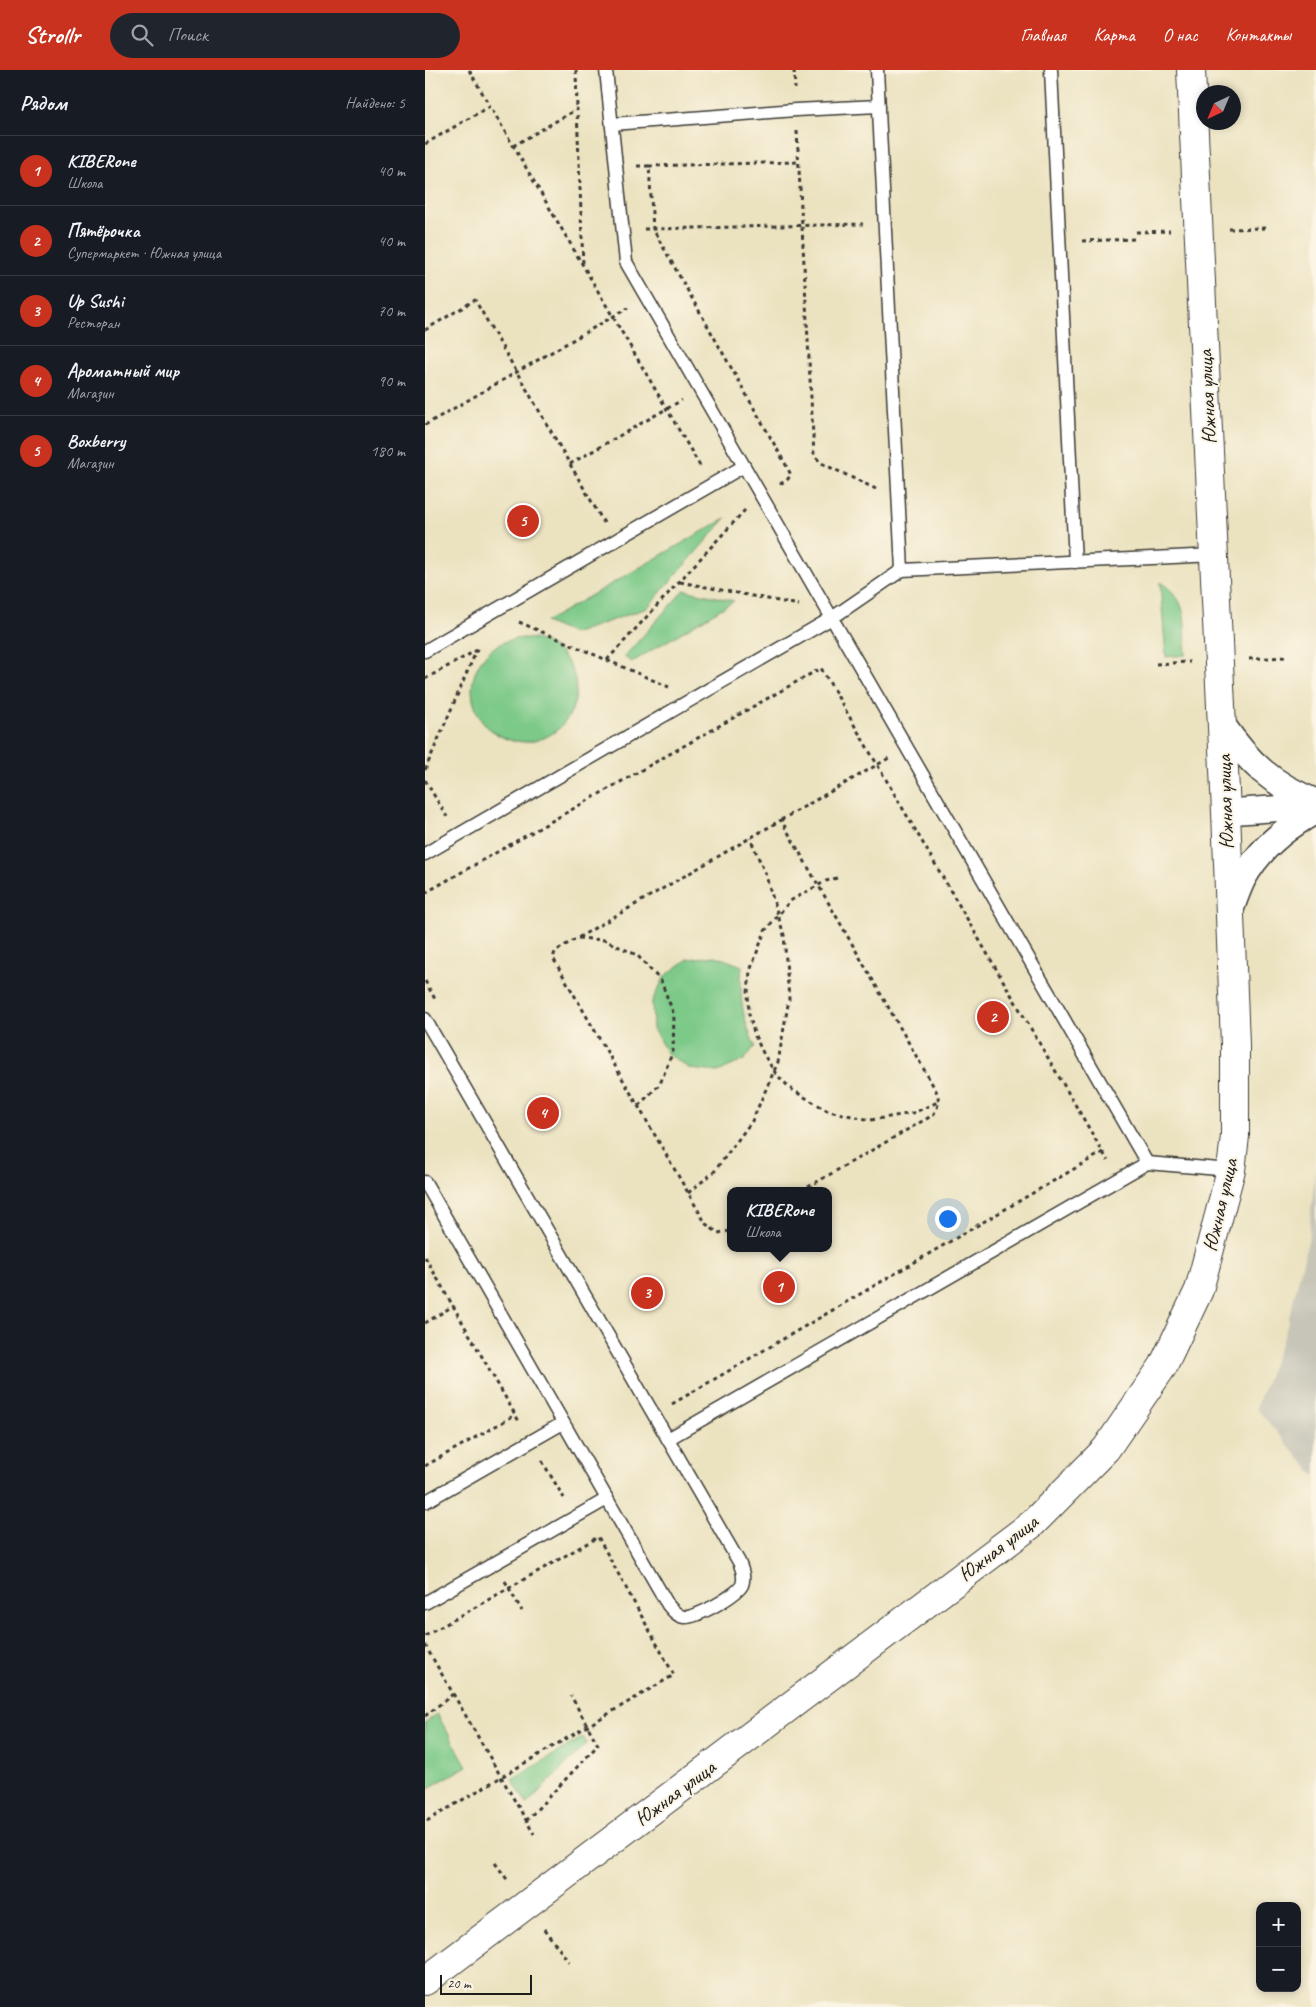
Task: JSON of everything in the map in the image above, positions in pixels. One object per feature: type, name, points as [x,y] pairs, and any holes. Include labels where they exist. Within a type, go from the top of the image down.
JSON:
[{"type":"street","name":"Южная улица","points":[[425,1981],[1016,1536],[1046,1511],[1106,1449],[1163,1366],[1199,1290],[1231,1170],[1235,1136],[1235,1044],[1215,555],[1191,70]]},
{"type":"street","points":[[1222,724],[1241,752],[1265,775],[1294,793],[1316,802]]},
{"type":"street","points":[[1226,812],[1316,806]]},
{"type":"street","points":[[1229,914],[1243,879],[1264,848],[1292,823],[1316,811]]},
{"type":"lane","points":[[606,70],[626,262],[1147,1162]]},
{"type":"lane","points":[[877,70],[902,570]]},
{"type":"lane","points":[[1051,70],[1075,562]]},
{"type":"lane","points":[[612,124],[796,110],[879,106]]},
{"type":"lane","points":[[425,650],[744,466]]},
{"type":"lane","points":[[425,854],[694,698],[902,570],[1215,555]]},
{"type":"lane","points":[[425,1019],[739,1562],[743,1572],[743,1583],[737,1592],[694,1616],[684,1617],[675,1613],[668,1606],[425,1182]]},
{"type":"lane","points":[[668,1439],[1147,1162],[1231,1170]]},
{"type":"lane","points":[[425,1502],[563,1423]]},
{"type":"lane","points":[[425,1603],[607,1499]]},
{"type":"path","points":[[469,70],[711,486]]},
{"type":"path","points":[[576,70],[583,266]]},
{"type":"path","points":[[794,70],[813,455],[821,463],[899,500]]},
{"type":"path","points":[[425,144],[490,106]]},
{"type":"path","points":[[513,146],[577,109]]},
{"type":"path","points":[[623,229],[653,229],[649,166],[798,162]]},
{"type":"path","points":[[802,226],[885,222]]},
{"type":"path","points":[[1059,242],[1136,239]]},
{"type":"path","points":[[425,425],[646,297]]},
{"type":"path","points":[[425,330],[475,300],[615,541]]},
{"type":"path","points":[[570,464],[700,390]]},
{"type":"path","points":[[679,582],[830,614]]},
{"type":"path","points":[[425,770],[494,611],[694,698]]},
{"type":"path","points":[[425,679],[477,650]]},
{"type":"path","points":[[425,893],[821,668],[1111,1166]]},
{"type":"path","points":[[727,1232],[718,1233],[712,1230],[688,1193],[553,958],[555,952],[577,938],[868,770]]},
{"type":"path","points":[[425,780],[457,835]]},
{"type":"path","points":[[781,820],[938,1095],[939,1102],[933,1114],[808,1187]]},
{"type":"path","points":[[688,1193],[714,1172],[752,1121],[778,1062],[789,999],[784,935],[765,873],[750,838]]},
{"type":"path","points":[[837,878],[826,881],[791,901],[765,931],[750,971],[748,992],[749,1014],[755,1036],[764,1056],[774,1071],[791,1089],[828,1112],[871,1120],[913,1113],[939,1102]]},
{"type":"path","points":[[577,938],[605,940],[637,955],[661,982],[674,1015],[673,1050],[660,1084],[638,1106]]},
{"type":"path","points":[[654,1415],[1103,1152]]},
{"type":"path","points":[[425,1257],[589,1542]]},
{"type":"path","points":[[425,1323],[453,1306]]},
{"type":"path","points":[[425,1466],[515,1415]]},
{"type":"path","points":[[425,1636],[598,1537],[674,1675],[425,1822]]},
{"type":"path","points":[[495,1562],[521,1611]]},
{"type":"path","points":[[425,1645],[534,1834]]},
{"type":"path","points":[[425,1716],[453,1694]]},
{"type":"path","points":[[526,1821],[598,1745],[571,1696]]},
{"type":"shaded area","points":[[1316,1164],[1316,1477],[1256,1408],[1286,1330],[1308,1241]]},
{"type":"green space","points":[[726,518],[647,608],[573,634],[545,622]]},
{"type":"green space","points":[[1160,582],[1170,589],[1181,605],[1185,623],[1186,655],[1166,657]]},
{"type":"green space","points":[[684,590],[734,601],[632,662],[624,657]]},
{"type":"green space","points":[[524,638],[544,642],[553,647],[567,661],[572,670],[576,690],[572,710],[567,719],[553,733],[544,738],[524,742],[504,738],[495,733],[481,719],[476,710],[472,690],[476,670],[481,661],[495,647],[504,642]]},
{"type":"green space","points":[[716,956],[742,966],[741,987],[744,1017],[755,1046],[744,1060],[718,1072],[690,1069],[667,1053],[653,1029],[652,1001],[665,976],[688,959]]},
{"type":"green space","points":[[437,1714],[467,1766],[425,1790],[425,1723]]},
{"type":"green space","points":[[583,1737],[587,1743],[527,1804],[512,1780]]},
{"type":"place","name":"Boxberry","points":[[523,521]]},
{"type":"place","name":"Пятёрочка","points":[[993,1017]]},
{"type":"place","name":"Ароматный мир","points":[[543,1113]]},
{"type":"place","name":"KIBERone","points":[[779,1287]]},
{"type":"place","name":"Up Sushi","points":[[647,1293]]}]
